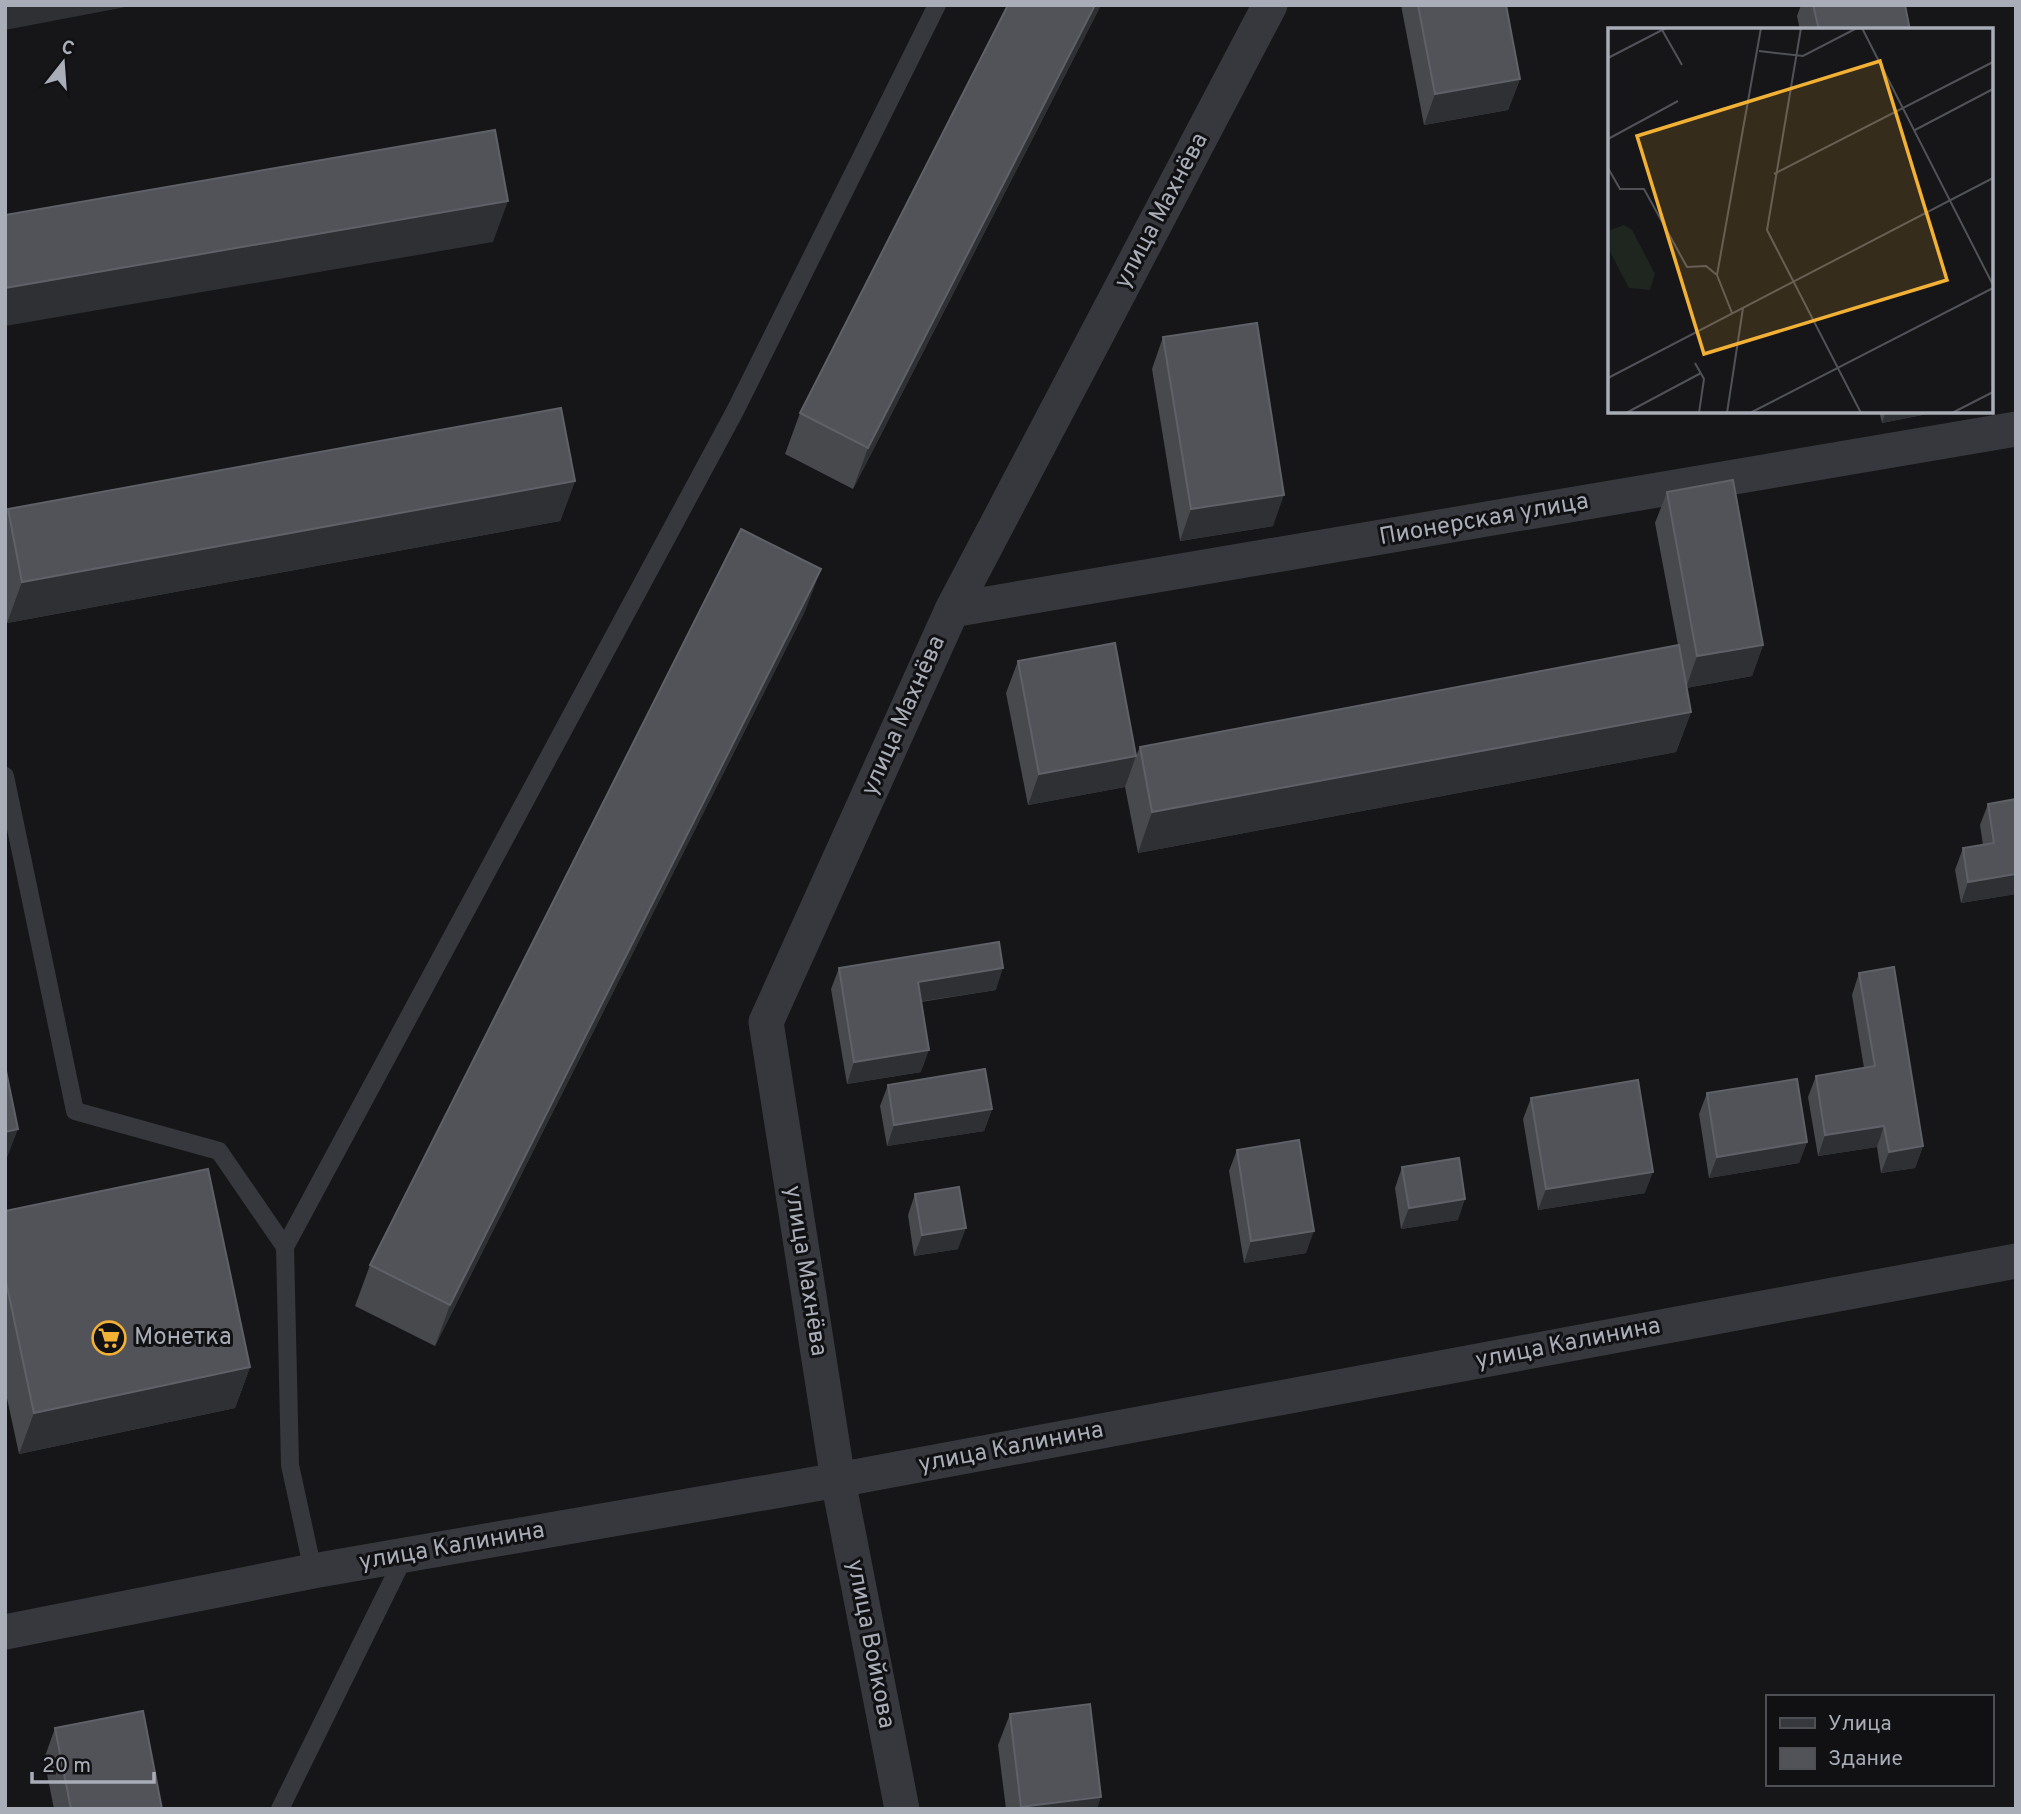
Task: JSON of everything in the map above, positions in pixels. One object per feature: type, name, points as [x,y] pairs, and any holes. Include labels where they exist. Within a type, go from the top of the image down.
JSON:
[{"type":"street","name":"улица Махнёва","points":[[838,1480],[766,1022],[952,610],[1269,5]]},
{"type":"street","name":"Пионерская улица","points":[[952,610],[2016,429]]},
{"type":"street","name":"улица Калинина","points":[[5,1632],[313,1571],[838,1480],[2016,1261]]},
{"type":"street","name":"улица Войкова","points":[[838,1480],[902,1809]]},
{"type":"lane","points":[[313,1571],[290,1465],[285,1247],[735,411],[937,5]]},
{"type":"lane","points":[[5,776],[75,1111],[219,1151],[285,1247]]},
{"type":"lane","points":[[280,1809],[405,1555]]},
{"type":"building","points":[[1008,5],[1095,5],[868,448],[800,413]]},
{"type":"building","points":[[1418,5],[1506,5],[1520,79],[1435,94]]},
{"type":"building","points":[[1813,5],[1905,5],[1910,28],[1819,28]]},
{"type":"building","points":[[495,130],[508,201],[5,288],[5,215]]},
{"type":"building","points":[[1257,323],[1284,495],[1191,509],[1163,337]]},
{"type":"building","points":[[561,408],[575,481],[22,582],[8,509]]},
{"type":"building","points":[[1733,480],[1763,645],[1697,656],[1667,492]]},
{"type":"building","points":[[741,529],[821,569],[450,1305],[370,1265]]},
{"type":"building","points":[[1115,643],[1136,756],[1039,774],[1018,661]]},
{"type":"building","points":[[1679,645],[1691,712],[1152,812],[1140,747]]},
{"type":"building","points":[[2016,799],[2016,874],[1968,882],[1963,848],[1994,843],[1988,804]]},
{"type":"building","points":[[999,942],[1003,968],[918,982],[929,1050],[854,1062],[839,968]]},
{"type":"building","points":[[1894,967],[1923,1146],[1889,1152],[1884,1126],[1825,1135],[1816,1076],[1875,1066],[1859,973]]},
{"type":"building","points":[[5,1066],[18,1129],[5,1132]]},
{"type":"building","points":[[985,1069],[992,1109],[894,1125],[888,1085]]},
{"type":"building","points":[[1797,1079],[1807,1142],[1717,1157],[1707,1093]]},
{"type":"building","points":[[1638,1080],[1653,1172],[1546,1189],[1531,1098]]},
{"type":"building","points":[[1299,1140],[1314,1231],[1251,1241],[1237,1150]]},
{"type":"building","points":[[1459,1158],[1465,1199],[1409,1208],[1402,1167]]},
{"type":"building","points":[[208,1169],[250,1367],[34,1413],[5,1277],[5,1211]]},
{"type":"building","points":[[959,1187],[966,1228],[922,1235],[915,1194]]},
{"type":"building","points":[[1090,1704],[1101,1797],[1021,1807],[1010,1714]]},
{"type":"building","points":[[143,1711],[162,1809],[71,1809],[55,1728]]},
{"type":"place","name":"Монетка","points":[[109,1338]]}]
